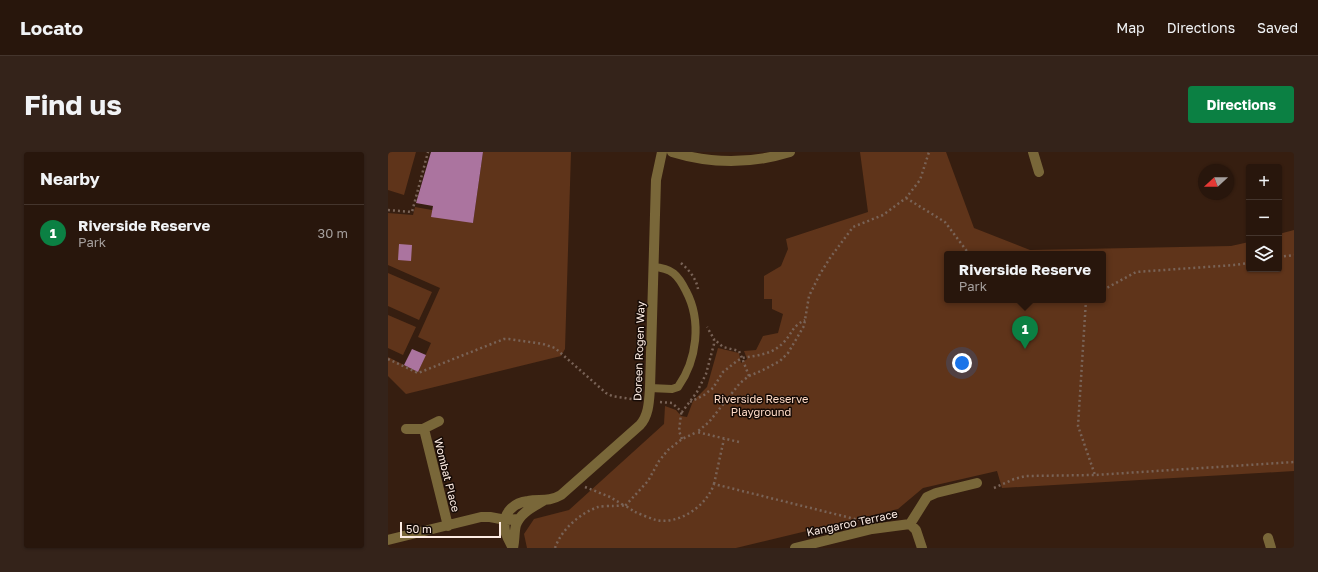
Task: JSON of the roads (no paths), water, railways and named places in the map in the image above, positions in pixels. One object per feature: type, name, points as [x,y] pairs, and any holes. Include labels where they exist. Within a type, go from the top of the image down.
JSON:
[{"type":"street","name":"Doreen Rogen Way","points":[[506,520],[509,510],[516,505],[529,500],[542,501],[557,497],[563,493],[644,421],[648,409],[650,388],[656,180],[662,152]]},
{"type":"street","points":[[672,152],[707,156],[729,161],[746,161],[790,152]]},
{"type":"street","points":[[1033,152],[1039,172]]},
{"type":"street","points":[[406,429],[424,429],[439,421]]},
{"type":"street","name":"Wombat Place","points":[[424,429],[448,526]]},
{"type":"street","points":[[910,524],[927,497],[936,493],[977,483]]},
{"type":"street","name":"Doreen Rogen Way","points":[[519,519],[523,514],[542,501]]},
{"type":"street","points":[[388,540],[484,517],[506,520],[519,519]]},
{"type":"street","points":[[513,548],[516,525],[519,519]]},
{"type":"street","points":[[506,520],[505,531],[513,548]]},
{"type":"street","name":"Kangaroo Terrace","points":[[795,548],[872,529],[910,524],[916,530],[922,548]]},
{"type":"lane","points":[[650,388],[672,389],[678,387],[690,365],[696,336],[695,321],[691,303],[682,284],[676,275],[671,271],[664,268],[653,267]]},
{"type":"place","name":"Riverside Reserve","points":[[1025,349]]},
{"type":"park label","name":"Riverside Reserve Playground","points":[[761,405]]}]
